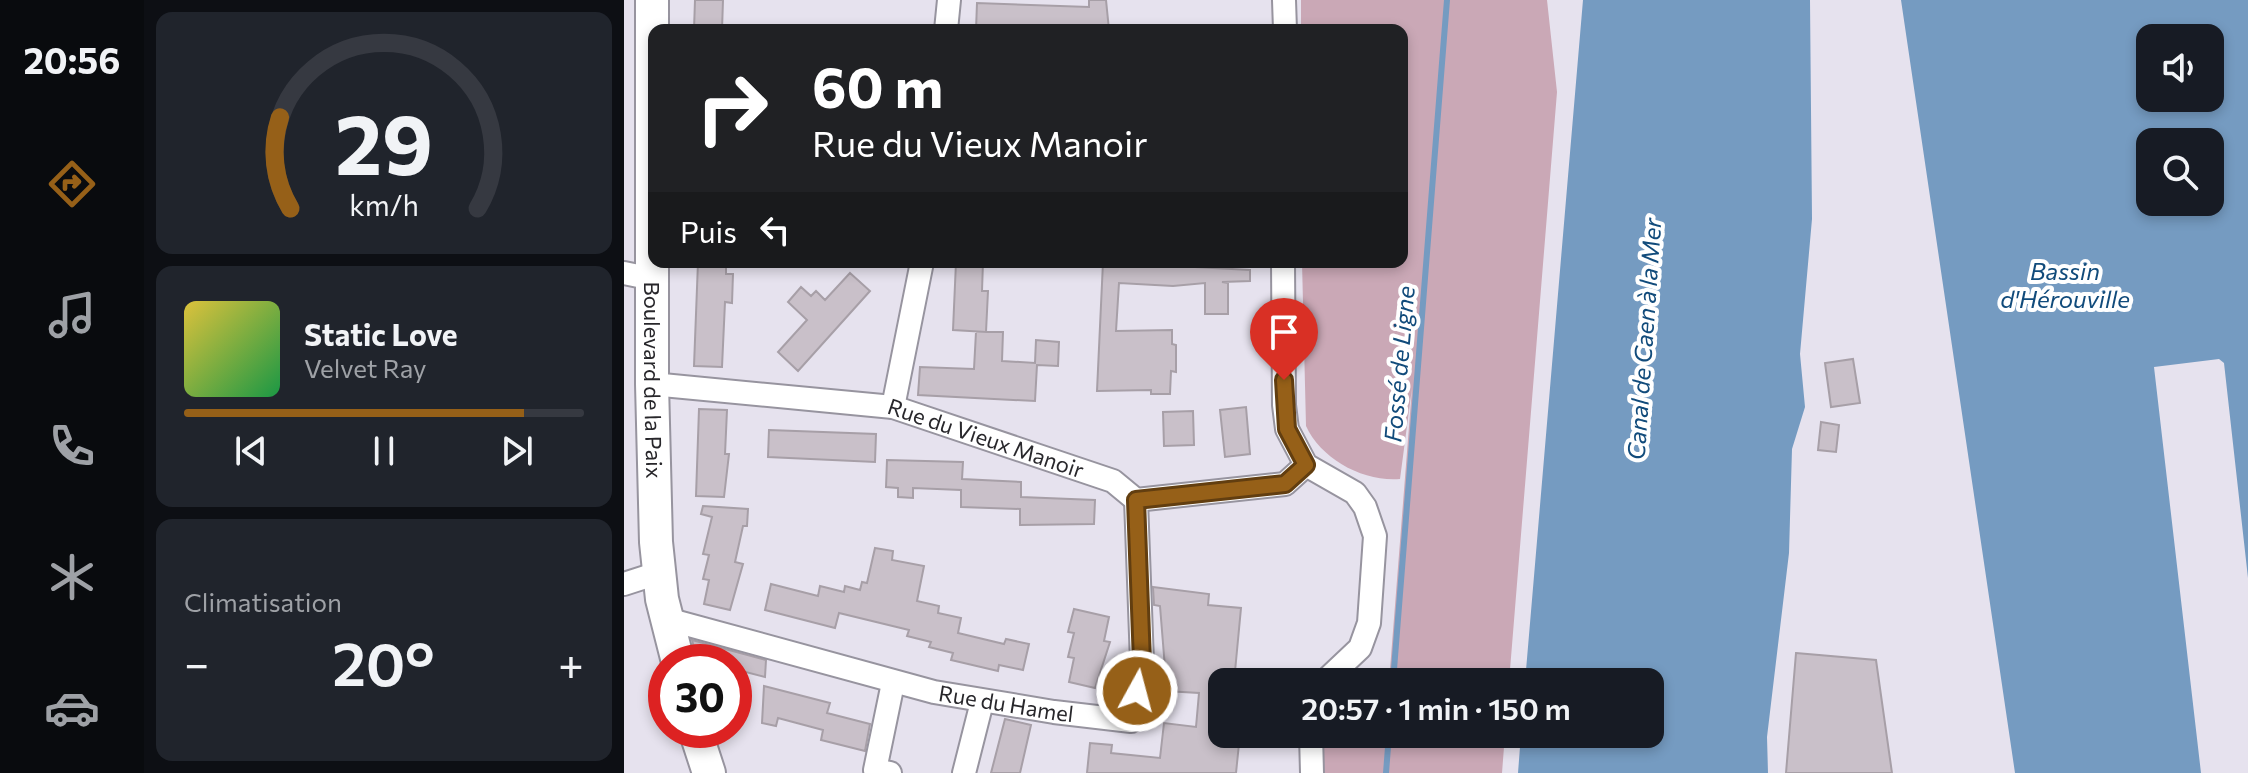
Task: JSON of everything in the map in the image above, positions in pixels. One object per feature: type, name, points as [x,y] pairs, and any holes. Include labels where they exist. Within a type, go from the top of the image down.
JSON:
[{"type":"street","name":"Boulevard de la Paix","points":[[651,24],[652,0]]},
{"type":"street","points":[[947,24],[949,0]]},
{"type":"street","points":[[1284,0],[1285,24]]},
{"type":"street","name":"Boulevard de la Paix","points":[[648,79],[638,276],[652,384],[658,573],[673,644]]},
{"type":"street","points":[[893,407],[921,268]]},
{"type":"street","points":[[1283,268],[1284,405],[1287,429],[1306,465],[1355,493],[1365,507],[1375,536],[1369,623],[1360,648],[1339,668]]},
{"type":"street","name":"Rue du Vieux Manoir","points":[[652,384],[893,407],[1113,481],[1136,500]]},
{"type":"street","points":[[1136,500],[1285,484],[1306,465]]},
{"type":"street","name":"Rue du Hamel","points":[[667,619],[893,683],[982,702],[1131,721],[1142,662],[1136,500]]},
{"type":"street","points":[[624,584],[658,573]]},
{"type":"street","points":[[890,773],[875,770],[893,683]]},
{"type":"street","points":[[964,773],[982,702]]},
{"type":"street","points":[[701,748],[709,773]]},
{"type":"street","points":[[1311,748],[1312,773]]},
{"type":"shaded area","points":[[1301,0],[1547,0],[1557,92],[1510,668],[1390,668],[1412,388],[1400,479],[1372,477],[1345,466],[1322,449],[1306,426],[1302,268],[1408,268],[1408,24],[1301,24]]},
{"type":"shaded area","points":[[1315,748],[1504,748],[1502,773],[1315,773]]},
{"type":"water","name":"Canal de Caen à la Mer","points":[[1583,0],[1810,0],[1812,219],[1800,354],[1805,407],[1792,449],[1789,553],[1767,737],[1768,773],[1518,773],[1520,748],[1664,748],[1664,668],[1526,668]]},
{"type":"water","name":"Bassin d'Hérouville","points":[[1901,0],[2248,0],[2248,578],[2224,363],[2219,359],[2154,367],[2201,773],[2015,773]]},
{"type":"building","points":[[695,0],[723,0],[722,24],[694,24]]},
{"type":"building","points":[[1089,0],[1106,0],[1108,24],[976,24],[977,3],[1089,7]]},
{"type":"building","points":[[698,268],[726,268],[726,274],[733,274],[732,303],[725,302],[722,367],[694,366]]},
{"type":"building","points":[[956,268],[983,268],[982,291],[988,291],[986,332],[953,330]]},
{"type":"building","points":[[1103,268],[1250,270],[1250,281],[1222,282],[1228,283],[1228,314],[1205,314],[1205,283],[1173,286],[1119,283],[1116,331],[1172,330],[1172,344],[1176,345],[1176,372],[1171,371],[1170,394],[1151,394],[1151,390],[1097,391]]},
{"type":"building","points":[[850,273],[870,291],[798,371],[778,352],[807,320],[788,302],[801,287],[811,296],[816,291],[825,300]]},
{"type":"building","points":[[976,332],[1003,332],[1002,361],[1035,363],[1036,340],[1059,342],[1058,366],[1037,365],[1035,401],[918,395],[920,367],[974,369]]},
{"type":"building","points":[[1853,359],[1860,403],[1831,407],[1825,363]]},
{"type":"building","points":[[1246,407],[1250,454],[1225,457],[1220,410]]},
{"type":"building","points":[[699,409],[727,410],[725,454],[729,454],[724,497],[696,496]]},
{"type":"building","points":[[1193,411],[1194,445],[1164,446],[1163,412]]},
{"type":"building","points":[[1821,422],[1839,425],[1836,452],[1818,450]]},
{"type":"building","points":[[769,430],[876,434],[875,462],[768,457]]},
{"type":"building","points":[[887,460],[963,462],[962,479],[1021,482],[1021,497],[1095,500],[1094,524],[1020,525],[1020,509],[961,507],[961,490],[913,488],[913,498],[898,497],[898,488],[886,487]]},
{"type":"building","points":[[703,506],[748,509],[747,526],[743,526],[735,562],[743,564],[730,610],[704,604],[709,580],[703,579],[709,555],[703,554],[712,517],[701,514]]},
{"type":"building","points":[[875,548],[893,551],[892,560],[924,566],[917,601],[939,606],[938,613],[961,618],[958,633],[1004,644],[1006,639],[1029,644],[1023,670],[999,665],[998,671],[951,660],[953,653],[929,647],[931,642],[907,636],[909,630],[839,613],[835,628],[765,610],[771,584],[818,596],[820,586],[844,592],[845,586],[860,590],[862,582],[867,583]]},
{"type":"building","points":[[1153,587],[1209,594],[1208,605],[1241,608],[1235,668],[1208,668],[1208,748],[1239,748],[1236,773],[1087,773],[1090,743],[1112,745],[1111,753],[1160,758],[1164,723],[1196,727],[1199,693],[1166,691],[1168,669],[1165,668],[1160,606],[1154,605]]},
{"type":"building","points":[[1074,609],[1109,617],[1104,641],[1110,642],[1095,688],[1069,682],[1074,658],[1068,657],[1074,633],[1068,632]]},
{"type":"building","points":[[1796,653],[1876,660],[1892,773],[1786,773]]},
{"type":"building","points":[[752,656],[766,660],[765,677],[752,674]]},
{"type":"building","points":[[764,686],[830,703],[827,713],[870,724],[865,751],[821,740],[823,730],[778,718],[776,726],[762,723]]},
{"type":"building","points":[[1005,719],[1031,725],[1020,773],[991,773]]},
{"type":"waterway","name":"Fossé de Ligne","points":[[1394,668],[1447,0]]},
{"type":"waterway","name":"Fossé de Ligne","points":[[1386,773],[1388,748]]},
{"type":"route","points":[[1137,691],[1142,662],[1136,500],[1285,484],[1294,478],[1306,465],[1287,429],[1284,380]]}]
